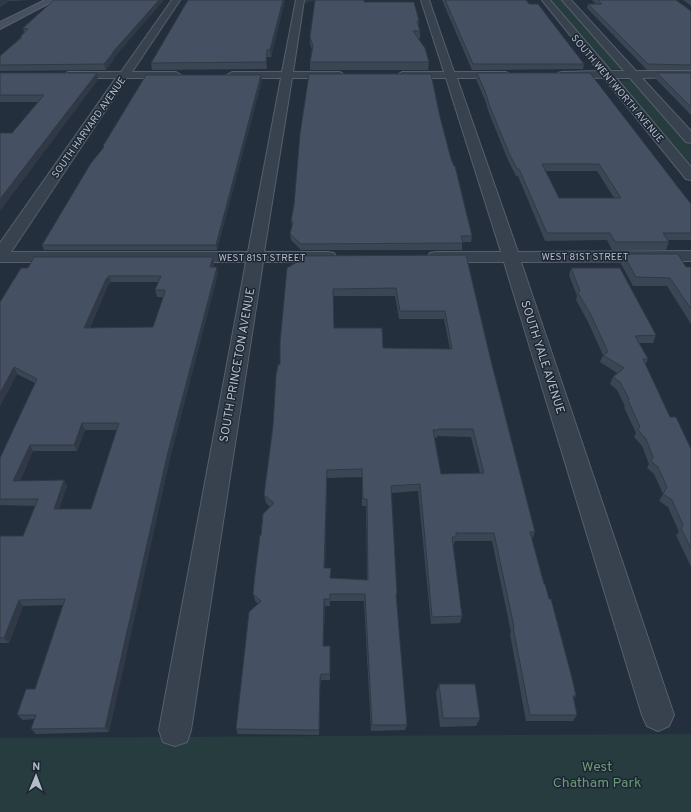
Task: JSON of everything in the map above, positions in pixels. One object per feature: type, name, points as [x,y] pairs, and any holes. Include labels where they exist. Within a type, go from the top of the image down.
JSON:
[{"type":"street","points":[[0,26],[51,0]]},
{"type":"street","name":"SOUTH HARVARD AVENUE","points":[[0,256],[176,0]]},
{"type":"street","name":"SOUTH PRINCETON AVENUE","points":[[175,730],[300,0]]},
{"type":"street","name":"SOUTH YALE AVENUE","points":[[425,0],[511,257],[658,715]]},
{"type":"street","name":"SOUTH WENTWORTH AVENUE","points":[[546,0],[691,176]]},
{"type":"street","name":"SOUTH WENTWORTH AVENUE","points":[[566,0],[691,138]]},
{"type":"street","points":[[554,74],[691,74]]},
{"type":"street","points":[[57,75],[184,75]]},
{"type":"street","points":[[221,75],[353,75]]},
{"type":"street","points":[[391,75],[516,75]]},
{"type":"street","name":"WEST 81ST STREET","points":[[0,256],[345,257]]},
{"type":"street","name":"WEST 81ST STREET","points":[[420,257],[691,256]]},
{"type":"green space","points":[[550,0],[562,0],[623,69],[608,69]]},
{"type":"green space","points":[[633,80],[691,146],[691,167],[618,81]]},
{"type":"green space","name":"West Chatham Park","points":[[691,734],[691,812],[0,812],[0,738]]},
{"type":"building","points":[[54,0],[159,0],[104,64],[0,65],[0,56],[22,37],[20,37],[28,29],[23,28]]},
{"type":"building","points":[[188,0],[283,0],[270,50],[267,50],[266,62],[151,63]]},
{"type":"building","points":[[315,0],[414,2],[420,31],[413,31],[425,48],[429,62],[310,62],[313,46],[310,37]]},
{"type":"building","points":[[445,0],[526,0],[529,4],[538,4],[584,64],[473,64]]},
{"type":"building","points":[[598,0],[676,0],[691,11],[691,65],[648,64],[588,4],[602,4]]},
{"type":"building","points":[[0,73],[97,73],[0,199],[0,133],[12,133],[44,95],[0,95]]},
{"type":"building","points":[[477,73],[590,73],[691,204],[691,233],[663,233],[669,242],[615,242],[610,233],[547,233],[519,169],[517,169],[509,153]],"holes":[[[542,164],[599,164],[621,198],[559,198]]]},
{"type":"building","points":[[657,73],[691,73],[691,107]]},
{"type":"building","points":[[309,74],[431,74],[440,117],[451,159],[455,166],[472,236],[461,236],[463,243],[301,244],[290,234],[293,222],[291,221],[294,205],[300,134]]},
{"type":"building","points":[[146,75],[261,75],[216,245],[42,245],[91,163],[104,147],[103,146]]},
{"type":"building","points":[[623,254],[678,254],[686,267],[691,267],[691,309],[670,278],[636,277]]},
{"type":"building","points":[[466,255],[490,357],[535,532],[530,532],[544,584],[549,599],[551,599],[572,678],[576,696],[573,696],[577,715],[530,715],[514,627],[494,533],[456,533],[456,537],[452,537],[462,616],[432,617],[420,484],[391,486],[396,594],[407,725],[372,725],[365,594],[330,594],[330,599],[324,599],[323,646],[330,646],[330,674],[321,674],[320,678],[319,730],[236,729],[249,612],[261,601],[253,594],[263,514],[274,503],[264,495],[273,426],[276,375],[278,365],[280,364],[280,343],[287,268],[297,262],[298,256]],"holes":[[[396,288],[400,311],[445,311],[452,349],[383,348],[382,328],[334,328],[333,289]],[[473,429],[484,473],[441,474],[433,430]],[[362,469],[363,499],[367,499],[368,580],[330,578],[331,568],[324,568],[327,470]]]},
{"type":"building","points":[[34,257],[213,257],[210,267],[217,267],[168,452],[105,728],[31,729],[36,715],[17,715],[26,689],[35,689],[65,599],[19,600],[4,638],[0,638],[0,536],[23,536],[38,499],[0,499],[0,458],[37,379],[14,367],[0,393],[0,302],[21,268],[28,268]],"holes":[[[109,276],[161,276],[155,290],[165,290],[165,292],[153,327],[84,328],[106,279]],[[82,423],[119,423],[91,509],[54,509],[64,480],[13,481],[30,445],[74,445]]]},
{"type":"building","points":[[571,268],[620,268],[656,335],[635,336],[648,359],[643,359],[670,417],[676,417],[691,449],[691,549],[681,528],[683,525],[672,500],[663,494],[667,487],[658,467],[651,461],[653,457],[646,439],[638,430],[640,427],[628,400],[629,399],[620,382],[613,377],[624,368],[603,355],[608,352],[591,315],[578,293],[580,291]]},
{"type":"building","points":[[439,684],[475,684],[480,718],[443,718]]}]
